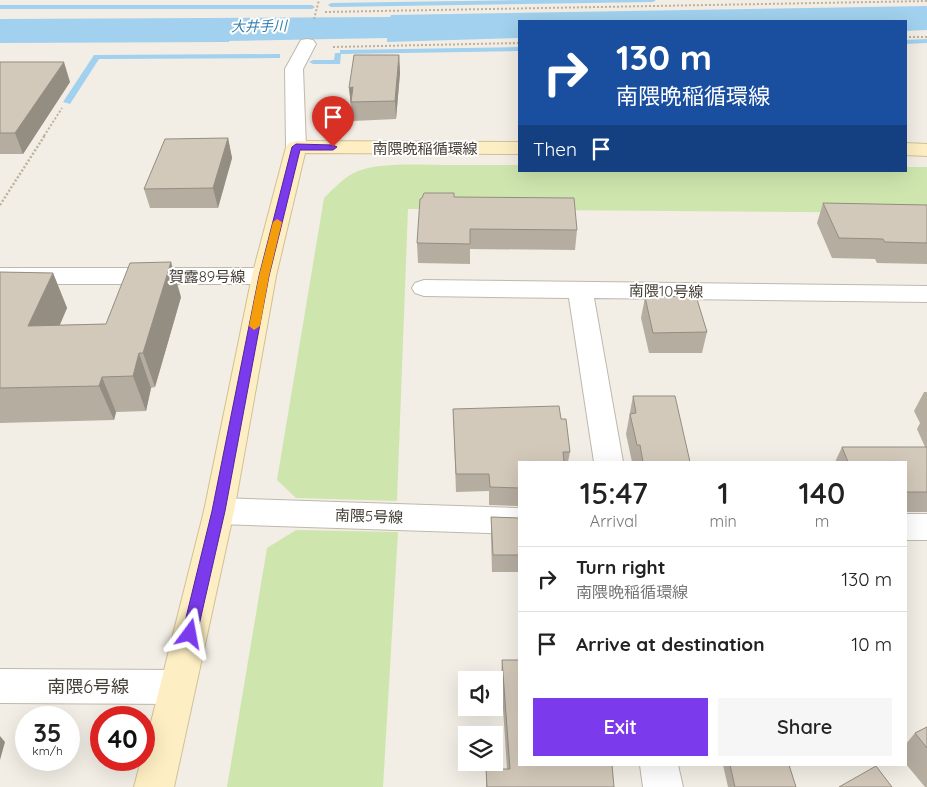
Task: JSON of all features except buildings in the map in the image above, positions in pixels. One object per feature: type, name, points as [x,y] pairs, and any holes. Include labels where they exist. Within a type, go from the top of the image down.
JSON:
[{"type":"street","points":[[154,787],[219,511],[264,276],[296,147],[294,70],[306,46]]},
{"type":"street","name":"南隈晩稲循環線","points":[[296,147],[518,148]]},
{"type":"street","points":[[907,150],[927,150]]},
{"type":"street","name":"賀露89号線","points":[[0,276],[264,276]]},
{"type":"street","name":"南隈10号線","points":[[424,288],[927,294]]},
{"type":"street","points":[[580,290],[608,461]]},
{"type":"street","name":"南隈5号線","points":[[219,511],[518,521]]},
{"type":"street","points":[[907,527],[927,527]]},
{"type":"street","name":"南隈6号線","points":[[0,686],[177,687]]},
{"type":"street","points":[[659,766],[663,787]]},
{"type":"path","points":[[315,14],[319,0]]},
{"type":"path","points":[[699,0],[701,6]]},
{"type":"path","points":[[325,12],[927,1]]},
{"type":"path","points":[[907,37],[927,37]]},
{"type":"path","points":[[306,46],[518,43]]},
{"type":"path","points":[[0,205],[62,108]]},
{"type":"green space","points":[[518,165],[518,172],[907,172],[907,167],[927,167],[927,213],[408,209],[397,501],[296,498],[277,480],[324,198],[340,183],[358,171],[378,166]]},
{"type":"green space","points":[[296,530],[398,532],[383,787],[227,787],[267,548]]},
{"type":"water","name":"大井手川","points":[[927,6],[927,30],[907,31],[907,20],[518,20],[518,38],[387,42],[387,38],[229,42],[0,43],[0,19],[390,17],[391,15]]},
{"type":"waterway","points":[[331,5],[653,0]]},
{"type":"waterway","points":[[0,7],[312,7]]},
{"type":"waterway","points":[[907,42],[927,41]]},
{"type":"waterway","points":[[343,52],[518,49]]},
{"type":"waterway","points":[[313,62],[337,62],[338,55]]},
{"type":"waterway","points":[[67,102],[97,57],[277,56]]},
{"type":"slow traffic","points":[[254,326],[277,222]]},
{"type":"route","points":[[190,634],[219,511],[264,276],[296,147],[333,147]]}]
